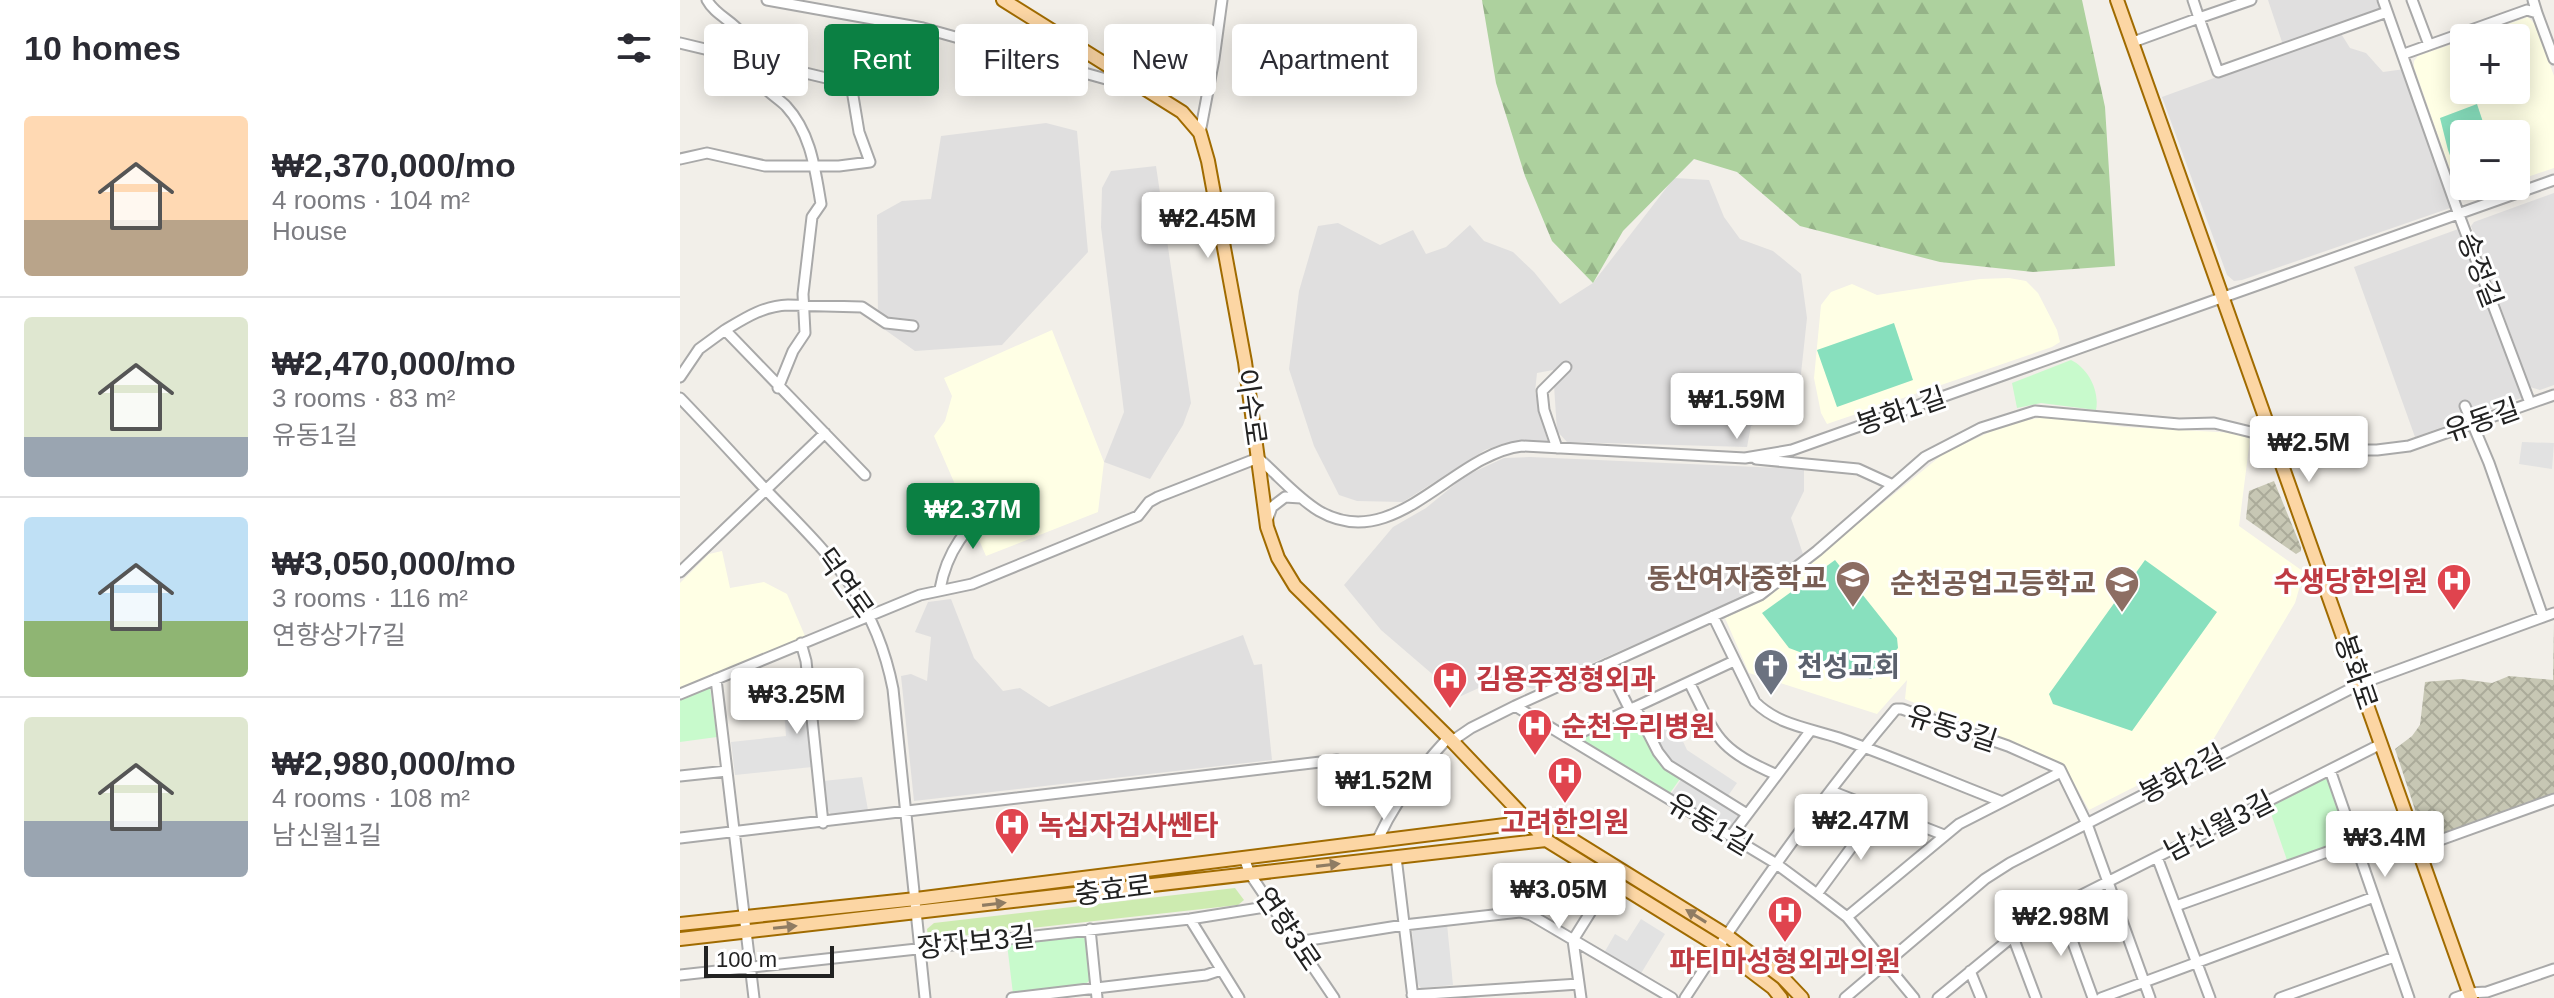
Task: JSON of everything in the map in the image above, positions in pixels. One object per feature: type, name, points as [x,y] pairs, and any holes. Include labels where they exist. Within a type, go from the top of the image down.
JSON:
[{"type":"main road","points":[[1003,0],[1104,63]]},
{"type":"main road","name":"봉화로","points":[[2118,0],[2470,995]]},
{"type":"main road","points":[[1157,96],[1182,112],[1200,133]]},
{"type":"main road","name":"이수로","points":[[1200,133],[1211,175],[1245,362],[1266,522],[1278,558],[1295,586],[1546,840],[1719,947],[1773,988],[1781,998]]},
{"type":"main road","points":[[1496,824],[1509,812],[1507,800]]},
{"type":"main road","name":"이수로","points":[[1528,822],[1547,824],[1726,935],[1783,978],[1802,998]]},
{"type":"main road","name":"충효로","points":[[680,924],[916,899],[1528,822]]},
{"type":"main road","name":"충효로","points":[[680,939],[1546,840]]},
{"type":"street","points":[[707,0],[714,11],[734,24]]},
{"type":"street","points":[[767,0],[901,24]]},
{"type":"street","points":[[1200,133],[1222,0]]},
{"type":"street","points":[[2193,0],[2218,72],[2387,12]]},
{"type":"street","points":[[2133,42],[2251,0]]},
{"type":"street","name":"송정길","points":[[2383,0],[2530,403]]},
{"type":"street","points":[[2412,0],[2429,45]]},
{"type":"street","points":[[2533,0],[2554,59]]},
{"type":"street","points":[[2404,54],[2527,10],[2537,13]]},
{"type":"street","points":[[939,32],[1104,78]]},
{"type":"street","points":[[680,43],[704,49]]},
{"type":"street","points":[[774,96],[798,121],[810,143],[821,204],[812,217],[804,306],[805,333],[793,351],[778,388]]},
{"type":"street","points":[[680,159],[707,153],[765,166],[870,162],[859,132],[853,96]]},
{"type":"street","name":"봉화1길","points":[[1258,458],[1302,498],[1335,518],[1353,521],[1385,517],[1408,508],[1482,457],[1505,448],[1745,458],[1792,450],[2554,180]]},
{"type":"street","points":[[680,377],[699,349],[725,330],[776,306],[862,307],[886,323],[913,326]]},
{"type":"street","points":[[725,330],[865,475]]},
{"type":"street","points":[[1557,448],[1544,410],[1542,391],[1566,367]]},
{"type":"street","name":"유동길","points":[[2277,447],[2349,450],[2409,446],[2554,396]]},
{"type":"street","name":"덕연로","points":[[680,398],[830,556],[871,615],[886,653],[893,689],[925,998]]},
{"type":"street","points":[[2465,406],[2474,423],[2543,617]]},
{"type":"street","points":[[1377,841],[1385,823],[1429,758],[1450,740],[1515,706],[1760,595],[1817,551],[1925,457],[1952,441],[2004,419],[2035,411],[2179,424],[2214,423],[2251,432],[2270,428]]},
{"type":"street","points":[[680,572],[825,433]]},
{"type":"street","points":[[680,694],[871,615],[940,589],[972,584],[1124,522],[1138,516],[1149,502],[1158,497],[1258,458]]},
{"type":"street","points":[[1745,458],[1858,469],[1893,485]]},
{"type":"street","points":[[1266,522],[1272,507],[1280,500],[1291,496],[1302,498]]},
{"type":"street","points":[[940,589],[949,559],[965,532],[999,506]]},
{"type":"street","name":"봉화2길","points":[[1845,998],[1997,871],[2360,684],[2554,613]]},
{"type":"street","points":[[1713,616],[1755,702],[1765,712],[1789,724],[1863,748],[2000,801]]},
{"type":"street","points":[[801,643],[806,661],[823,823]]},
{"type":"street","points":[[1569,738],[1734,661]]},
{"type":"street","points":[[1607,664],[1668,765],[1747,814]]},
{"type":"street","points":[[716,679],[754,998]]},
{"type":"street","points":[[1689,682],[1716,736],[1726,748],[1777,775]]},
{"type":"street","name":"유동1길","points":[[1515,706],[1775,863],[1847,917],[1914,998]]},
{"type":"street","name":"유동3길","points":[[1685,998],[1775,863],[1896,709],[2049,762],[2061,772]]},
{"type":"street","points":[[1731,836],[1811,730]]},
{"type":"street","name":"남신월3길","points":[[1938,998],[2034,919],[2381,744]]},
{"type":"street","points":[[680,838],[1337,760]]},
{"type":"street","points":[[2330,770],[2409,998]]},
{"type":"street","points":[[680,776],[727,771]]},
{"type":"street","points":[[1847,917],[1944,835],[2000,801],[2061,772],[2087,824],[2150,998]]},
{"type":"street","points":[[1831,791],[1944,835]]},
{"type":"street","points":[[2418,848],[2554,799]]},
{"type":"street","points":[[1817,894],[1879,810]]},
{"type":"street","points":[[2176,906],[2355,842]]},
{"type":"street","points":[[1396,857],[1413,996],[1579,984]]},
{"type":"street","points":[[2157,857],[2210,998]]},
{"type":"street","name":"연향3로","points":[[1244,858],[1250,874],[1334,998]]},
{"type":"street","points":[[1581,998],[1573,940],[1610,881]]},
{"type":"street","points":[[2101,998],[2374,897]]},
{"type":"street","name":"장자보3길","points":[[680,975],[1190,919],[1272,906]]},
{"type":"street","points":[[2060,907],[2093,998]]},
{"type":"street","points":[[1297,942],[1404,925],[1520,912],[1531,915],[1672,998]]},
{"type":"street","points":[[1190,919],[1239,998]]},
{"type":"street","points":[[1090,929],[1096,993]]},
{"type":"street","points":[[2013,937],[2036,998]]},
{"type":"street","points":[[2280,998],[2394,957]]},
{"type":"street","points":[[2455,998],[2482,994],[2554,969]]},
{"type":"street","points":[[1012,998],[1096,993],[1221,970]]},
{"type":"street","points":[[1970,971],[1981,998]]},
{"type":"shaded area","points":[[2268,0],[2377,0],[2381,11],[2283,45]]},
{"type":"shaded area","points":[[2528,17],[2535,24],[2554,76],[2554,168],[2530,176],[2530,120],[2450,120],[2450,169],[2414,61],[2418,56],[2450,45],[2450,104],[2530,104],[2530,24],[2508,24]]},
{"type":"shaded area","points":[[2340,32],[2350,48],[2366,53],[2383,72],[2405,69],[2453,207],[2234,281],[2227,275],[2162,97]]},
{"type":"shaded area","points":[[1046,123],[1077,131],[1088,252],[1002,345],[915,351],[881,327],[878,319],[877,215],[902,201],[931,199],[941,136]]},
{"type":"shaded area","points":[[1156,166],[1191,403],[1183,425],[1150,479],[1104,462],[1124,412],[1101,227],[1102,188],[1111,171]]},
{"type":"shaded area","points":[[1674,178],[1709,180],[1724,217],[1740,239],[1773,251],[1801,274],[1807,318],[1799,392],[1774,415],[1751,426],[1747,447],[1567,442],[1557,431],[1553,370],[1537,373],[1535,392],[1548,443],[1505,443],[1485,450],[1403,502],[1357,501],[1339,495],[1314,446],[1289,369],[1299,291],[1318,226],[1338,223],[1380,245],[1413,230],[1426,254],[1446,247],[1470,225],[1484,241],[1513,252],[1560,304],[1593,283]]},
{"type":"shaded area","points":[[2554,193],[2554,385],[2540,390],[2530,387],[2471,226],[2474,222]]},
{"type":"shaded area","points":[[2461,228],[2524,397],[2415,437],[2354,267]]},
{"type":"shaded area","points":[[1980,279],[2026,281],[2038,293],[2060,342],[1827,424],[1821,413],[1814,378],[1821,305],[1831,292],[1852,284],[1877,295]]},
{"type":"shaded area","points":[[1052,330],[1104,462],[1098,512],[986,556],[934,436],[945,421],[952,396],[944,378]]},
{"type":"shaded area","name":"순천공업고등학교","points":[[2046,417],[2125,427],[2236,433],[2250,439],[2239,526],[2304,572],[2295,603],[2207,750],[2089,810],[2064,765],[1905,699],[1907,680],[1877,714],[1749,673],[1725,618],[1766,599],[1943,454],[2009,423]]},
{"type":"shaded area","points":[[2522,442],[2554,443],[2552,469],[2519,464]]},
{"type":"shaded area","points":[[1504,458],[1804,469],[1804,491],[1791,518],[1803,554],[1757,591],[1533,689],[1503,677],[1459,697],[1381,630],[1344,585],[1393,527],[1426,508],[1465,476]]},
{"type":"shaded area","points":[[2274,481],[2301,547],[2296,554],[2246,519],[2249,491]]},
{"type":"shaded area","points":[[722,551],[730,588],[764,582],[787,594],[805,636],[680,690],[680,583],[709,554]]},
{"type":"shaded area","points":[[951,599],[974,658],[1003,691],[1020,688],[1049,707],[1243,635],[1254,665],[1262,664],[1272,760],[914,801],[901,676],[911,674],[927,681],[931,637],[915,632],[928,602]]},
{"type":"shaded area","points":[[2554,623],[2554,795],[2425,840],[2395,749],[2420,725],[2425,682],[2461,679],[2492,683],[2509,676],[2553,680]]},
{"type":"shaded area","points":[[805,704],[812,767],[735,775],[731,742],[786,736],[784,707]]},
{"type":"shaded area","points":[[1673,720],[1687,750],[1737,783],[1725,800],[1747,814],[1733,833],[1671,794],[1687,771],[1670,759],[1652,731]]},
{"type":"shaded area","points":[[862,777],[868,810],[831,814],[826,808],[823,781]]},
{"type":"shaded area","points":[[1641,919],[1665,934],[1640,975],[1604,953],[1615,934],[1627,941]]},
{"type":"shaded area","points":[[1447,924],[1453,985],[1421,988],[1417,983],[1412,932],[1416,927]]},
{"type":"green space","points":[[1482,0],[2082,0],[2105,107],[2115,266],[2033,272],[1940,262],[1800,226],[1737,172],[1694,159],[1623,231],[1593,283],[1552,241],[1525,176],[1496,83]]},
{"type":"green space","points":[[2477,104],[2482,120],[2450,120],[2450,155],[2440,118]]},
{"type":"green space","points":[[1894,323],[1913,380],[1837,407],[1817,350]]},
{"type":"green space","points":[[2071,360],[2083,369],[2091,381],[2096,395],[2096,410],[2041,403],[2017,408],[2012,383]]},
{"type":"green space","points":[[1835,560],[1897,638],[1898,648],[1871,679],[1789,648],[1762,613]]},
{"type":"green space","points":[[2145,560],[2217,612],[2132,731],[2053,704],[2049,694]]},
{"type":"green space","points":[[710,688],[717,737],[680,742],[680,700]]},
{"type":"green space","points":[[1631,711],[1658,756],[1682,776],[1670,793],[1584,741],[1583,734]]},
{"type":"green space","points":[[2328,775],[2351,840],[2288,863],[2268,805]]},
{"type":"green space","points":[[1235,888],[1244,900],[1238,905],[934,939],[928,937],[927,929],[934,923]]},
{"type":"green space","points":[[1078,935],[1089,941],[1093,978],[1084,985],[1013,994],[1007,944]]},
{"type":"place","name":"동산여자중학교","points":[[1853,609]]},
{"type":"place","name":"수생당한의원","points":[[2454,612]]},
{"type":"place","name":"순천공업고등학교","points":[[2122,614]]},
{"type":"place","name":"천성교회","points":[[1771,697]]},
{"type":"place","name":"김용주정형외과","points":[[1450,710]]},
{"type":"place","name":"순천우리병원","points":[[1535,757]]},
{"type":"place","name":"고려한의원","points":[[1565,805]]},
{"type":"place","name":"녹십자검사쎈타","points":[[1012,856]]},
{"type":"place","name":"파티마성형외과의원","points":[[1785,944]]}]
